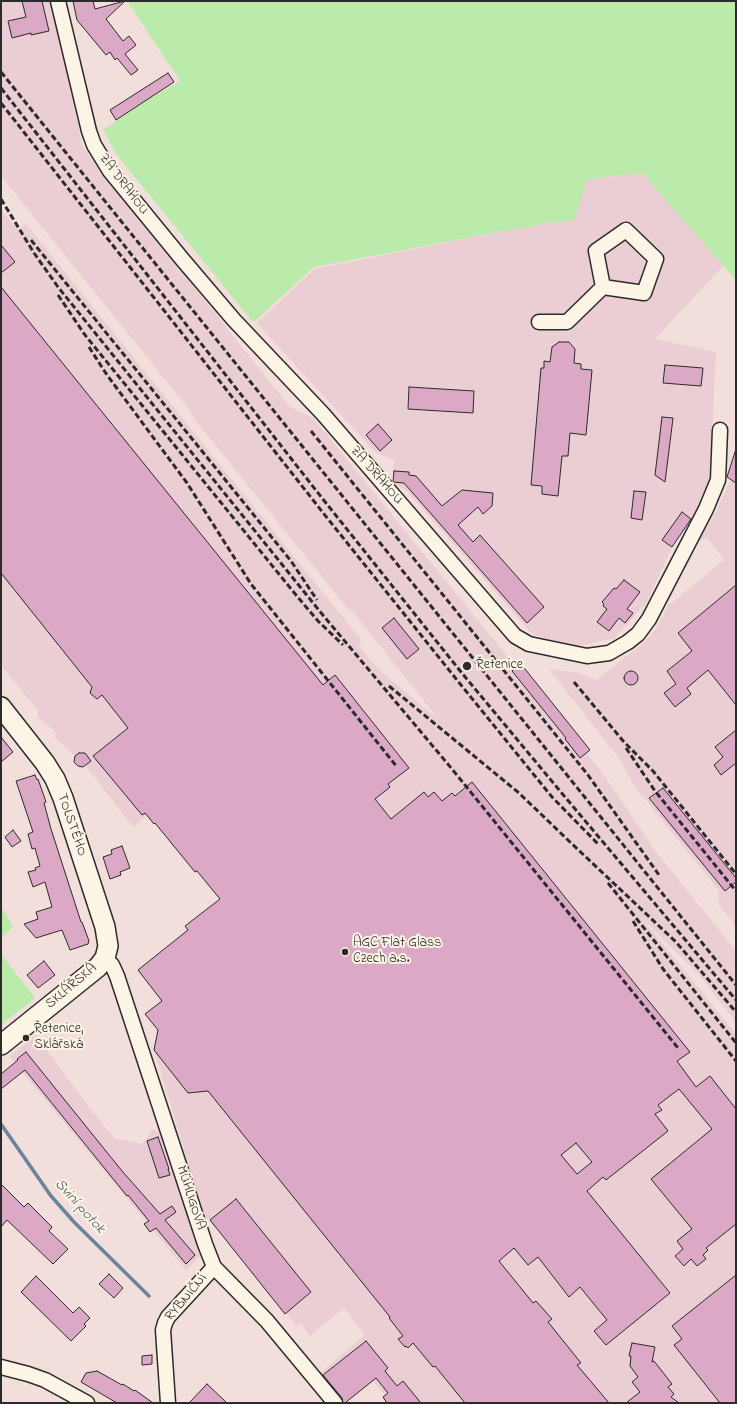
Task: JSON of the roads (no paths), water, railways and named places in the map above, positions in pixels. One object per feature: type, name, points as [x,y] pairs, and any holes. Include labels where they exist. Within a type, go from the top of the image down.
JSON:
[{"type":"street","name":"ZA DRAHOU","points":[[58,1],[89,132],[94,145],[110,171],[234,320],[323,414],[515,636],[529,644],[587,656],[609,652],[628,642],[638,634],[649,619],[706,509],[718,480],[720,430]]},
{"type":"street","points":[[626,230],[656,259],[644,293],[603,287],[596,251],[626,230]]},
{"type":"street","points":[[539,322],[567,322],[603,287]]},
{"type":"street","name":"TOLSTÉHO","points":[[1,707],[45,763],[55,779],[63,798],[105,928],[108,946],[105,958]]},
{"type":"street","name":"SKLÁŘSKÁ","points":[[1,1045],[87,977],[105,958]]},
{"type":"street","name":"MÜHLIGOVA","points":[[105,958],[112,965],[117,976],[214,1267],[268,1321],[335,1403]]},
{"type":"street","name":"RYBNIČNÍ","points":[[168,1403],[163,1330],[165,1323],[168,1317],[214,1267]]},
{"type":"street","points":[[1,1367],[45,1380],[87,1403]]},
{"type":"waterway","name":"Sviní potok","points":[[1,1124],[51,1196],[74,1222],[149,1296]]},
{"type":"railway","points":[[1,72],[736,985]]},
{"type":"railway","points":[[1,88],[322,498],[461,672],[736,1000]]},
{"type":"railway","points":[[1,103],[324,514],[461,685],[552,797],[599,845]]},
{"type":"railway","points":[[1,199],[34,253],[58,287],[322,614],[452,769],[678,1048]]},
{"type":"railway","points":[[31,240],[291,561],[317,600]]},
{"type":"railway","points":[[58,295],[85,335],[296,595],[318,621],[343,645]]},
{"type":"railway","points":[[89,347],[107,375],[187,483],[251,584],[397,767]]},
{"type":"railway","points":[[311,431],[588,775],[659,875]]},
{"type":"railway","points":[[574,682],[624,742],[653,771],[736,874]]},
{"type":"railway","points":[[389,686],[519,793],[676,942],[736,1012]]},
{"type":"railway","points":[[626,748],[655,791],[736,891]]},
{"type":"railway","points":[[608,883],[736,1043]]},
{"type":"railway","points":[[633,921],[663,969],[736,1061]]},
{"type":"place","name":"Řetenice","points":[[467,666]]},
{"type":"place","name":"AGC Flat Glass Czech a.s.","points":[[345,952]]},
{"type":"place","name":"Řetenice, Sklářská","points":[[26,1038]]}]
